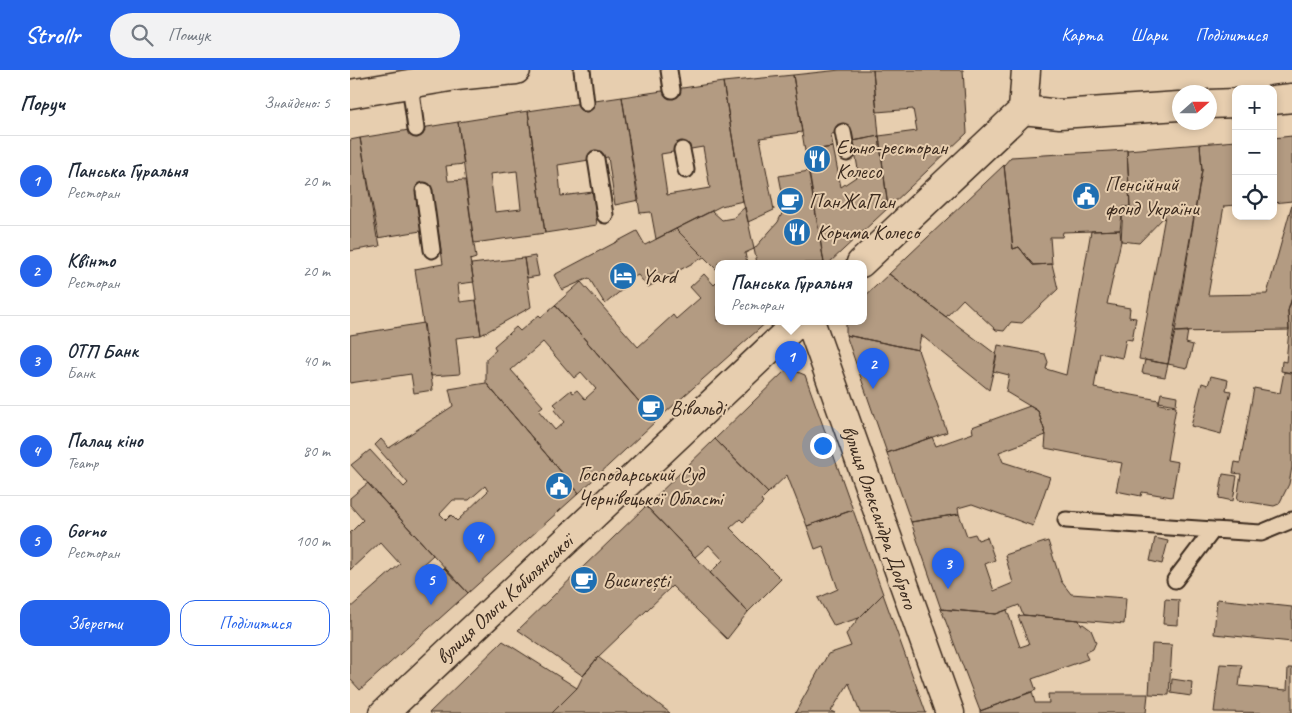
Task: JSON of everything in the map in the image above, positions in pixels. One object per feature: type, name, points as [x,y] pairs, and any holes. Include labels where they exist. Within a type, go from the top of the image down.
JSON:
[{"type":"street","points":[[350,94],[410,84],[455,73],[516,70]]},
{"type":"street","points":[[864,260],[1023,110],[1026,70]]},
{"type":"street","points":[[1277,100],[1292,98]]},
{"type":"street","points":[[1217,104],[1232,103]]},
{"type":"street","points":[[1023,110],[1060,114],[1172,107]]},
{"type":"street","name":"вулиця Ольги Кобилянської","points":[[384,713],[795,325]]},
{"type":"street","name":"вулиця Олександра Доброго","points":[[811,325],[950,713]]},
{"type":"lane","points":[[582,70],[586,103]]},
{"type":"lane","points":[[669,70],[672,90]]},
{"type":"lane","points":[[410,84],[416,129]]},
{"type":"lane","points":[[843,132],[846,153]]},
{"type":"lane","points":[[682,150],[686,170]]},
{"type":"lane","points":[[596,159],[605,215]]},
{"type":"lane","points":[[424,192],[432,250]]},
{"type":"lane","points":[[1066,520],[1261,533],[1292,520]]},
{"type":"lane","points":[[1175,580],[1213,530]]},
{"type":"building","points":[[840,70],[873,70],[879,136],[853,141],[851,132],[831,134],[833,147],[805,151],[793,75]]},
{"type":"building","points":[[873,70],[963,70],[967,133],[888,208],[879,136],[917,131],[913,109],[877,112]]},
{"type":"building","points":[[793,75],[802,132],[760,138],[774,210],[748,222],[723,82]]},
{"type":"building","points":[[723,82],[743,201],[721,206],[656,239],[651,212],[640,213],[622,97]],"holes":[[[703,147],[710,188],[667,195],[661,154]]]},
{"type":"building","points":[[622,97],[639,200],[615,205],[608,157],[558,165],[561,196],[593,192],[597,225],[545,233],[528,111]]},
{"type":"building","points":[[528,111],[545,233],[474,243],[458,122]],"holes":[[[517,171],[521,209],[495,212],[490,174]]]},
{"type":"building","points":[[458,122],[464,164],[446,166],[448,181],[465,180],[476,258],[470,260],[474,282],[458,284],[460,302],[476,300],[481,335],[456,338],[460,374],[431,376],[415,269],[443,264],[438,230],[435,229],[423,197],[416,198],[421,231],[377,238],[360,138]]},
{"type":"building","points":[[879,136],[888,208],[832,260],[823,260],[805,151],[833,147],[841,187],[859,175],[853,141]]},
{"type":"building","points":[[1292,136],[1292,201],[1277,203],[1277,138]]},
{"type":"building","points":[[360,138],[380,246],[350,251],[350,140]]},
{"type":"building","points":[[1232,141],[1232,205],[1224,206],[1208,295],[1267,294],[1292,204],[1292,297],[1288,311],[1289,330],[1175,332],[1202,170],[1200,144]]},
{"type":"building","points":[[1200,144],[1202,170],[1168,364],[1139,359],[1165,216],[1139,243],[1121,241],[1123,207],[1130,207],[1127,150]]},
{"type":"building","points":[[1127,150],[1130,207],[1123,207],[1120,230],[1063,232],[1062,237],[1050,237],[1052,264],[1033,265],[1019,247],[1013,249],[1004,165],[1011,157]]},
{"type":"building","points":[[1004,165],[1013,249],[1019,247],[1033,265],[1052,264],[1058,289],[1022,323],[1011,322],[1004,331],[996,330],[963,299],[946,317],[889,274]]},
{"type":"building","points":[[809,171],[824,260],[756,260],[754,249],[778,222],[785,207],[779,176]]},
{"type":"building","points":[[745,207],[754,249],[745,253],[746,260],[715,260],[715,268],[676,229],[712,211],[722,220],[733,218]]},
{"type":"building","points":[[676,229],[704,257],[648,287],[638,275],[621,284],[623,289],[605,304],[589,278],[562,290],[554,275],[637,231],[645,245]]},
{"type":"building","points":[[1120,230],[1121,241],[1107,304],[1130,308],[1129,317],[1136,318],[1132,340],[1126,339],[1122,358],[1100,353],[1094,388],[1159,400],[1159,404],[1176,407],[1167,460],[1178,462],[1172,497],[1142,492],[1141,496],[1116,491],[1122,463],[1045,448],[1046,435],[1038,411],[1006,392],[1009,375],[993,371],[998,345],[1045,354],[1048,362],[1046,369],[1066,375],[1091,231]]},
{"type":"building","points":[[535,256],[539,276],[527,278],[524,258]]},
{"type":"building","points":[[524,258],[531,307],[481,335],[471,264]]},
{"type":"building","points":[[704,274],[715,284],[715,325],[764,325],[656,421],[555,305],[581,282],[638,347],[673,315],[676,319],[700,298],[690,287]]},
{"type":"building","points":[[889,274],[997,355],[989,390],[921,335],[918,350],[846,335],[846,325],[867,325],[867,294]]},
{"type":"building","points":[[1292,298],[1292,373],[1281,371],[1282,361],[1286,362],[1289,330],[1288,311]]},
{"type":"building","points":[[555,305],[656,421],[579,493],[486,383],[486,359],[496,350],[494,346],[516,327],[520,331],[539,315],[541,317]],"holes":[[[543,342],[574,378],[581,372],[596,389],[585,399],[577,390],[573,393],[571,390],[554,404],[557,407],[554,410],[564,422],[555,430],[538,410],[543,406],[511,370]]]},
{"type":"building","points":[[424,323],[433,390],[414,393],[411,374],[350,383],[350,335]]},
{"type":"building","points":[[1188,331],[1186,343],[1193,345],[1187,368],[1168,364],[1175,332]]},
{"type":"building","points":[[846,335],[918,350],[947,432],[887,453]]},
{"type":"building","points":[[1145,360],[1168,364],[1165,377],[1142,373]]},
{"type":"building","points":[[788,368],[805,375],[853,510],[807,526],[787,475],[768,493],[715,439]]},
{"type":"building","points":[[1284,372],[1292,373],[1292,467],[1289,484],[1279,504],[1274,506],[1237,500],[1241,474],[1233,473],[1235,462],[1240,463],[1254,388],[1280,393]]},
{"type":"building","points":[[1211,376],[1228,380],[1226,390],[1231,391],[1221,434],[1191,426],[1202,383],[1208,385]]},
{"type":"building","points":[[486,383],[579,493],[468,593],[351,465],[370,450],[404,487],[408,483],[375,445],[381,439],[389,448],[453,406],[449,389]],"holes":[[[485,486],[488,491],[457,521],[451,515],[446,520],[440,514],[453,500],[469,500]]]},
{"type":"building","points":[[1161,393],[1177,396],[1176,405],[1159,402]]},
{"type":"building","points":[[1030,406],[1038,411],[1046,435],[999,452],[1003,462],[1050,477],[1033,526],[972,504],[958,508],[959,514],[911,522],[887,453],[932,437],[936,446],[973,433],[972,427]]},
{"type":"building","points":[[715,439],[768,493],[761,500],[763,503],[743,522],[740,519],[730,528],[781,579],[748,612],[710,573],[723,560],[709,545],[695,557],[646,506]]},
{"type":"building","points":[[1223,474],[1237,476],[1233,501],[1219,498]]},
{"type":"building","points":[[368,483],[433,555],[420,567],[432,579],[444,568],[468,593],[360,690],[350,679],[350,608],[400,564],[380,542],[350,570],[350,533],[363,520],[350,505],[350,498]]},
{"type":"building","points":[[646,506],[748,612],[727,639],[672,586],[598,657],[583,676],[518,630]]},
{"type":"building","points":[[853,510],[883,594],[859,618],[834,626],[818,598],[838,589],[823,546],[815,549],[807,526]]},
{"type":"building","points":[[959,514],[967,536],[975,534],[978,540],[987,537],[995,560],[985,564],[994,591],[1013,583],[1005,555],[1048,541],[1061,581],[1071,594],[1126,598],[1124,624],[1023,615],[1019,605],[996,614],[941,609],[911,522]]},
{"type":"building","points":[[1155,538],[1168,541],[1162,564],[1150,561]]},
{"type":"building","points":[[883,594],[926,713],[860,713],[849,683],[831,711],[835,713],[795,713],[828,654],[851,646],[846,634]]},
{"type":"building","points":[[1165,599],[1179,600],[1178,625],[1163,624]]},
{"type":"building","points":[[1217,599],[1292,607],[1292,642],[1214,634]]},
{"type":"building","points":[[941,609],[996,614],[1007,610],[1020,647],[1029,644],[1018,616],[1023,615],[1079,620],[1081,625],[1083,624],[1091,630],[1096,642],[1093,649],[1085,653],[1088,659],[1032,679],[1036,690],[980,711]]},
{"type":"building","points":[[503,641],[577,688],[552,713],[429,713]]},
{"type":"building","points":[[1152,644],[1172,645],[1169,695],[1149,694]]},
{"type":"building","points":[[598,657],[670,713],[552,713],[577,688],[583,676]]},
{"type":"building","points":[[1220,664],[1242,665],[1239,686],[1287,690],[1288,668],[1292,668],[1292,713],[1214,712]]},
{"type":"building","points":[[1172,679],[1192,682],[1191,696],[1171,693]]},
{"type":"building","points":[[1032,692],[1035,703],[1049,703],[1048,694],[1148,694],[1146,713],[980,713],[980,711]]},
{"type":"place","name":"Етно-ресторан Колесо","points":[[817,159]]},
{"type":"place","name":"Пенсійний фонд України","points":[[1086,196]]},
{"type":"place","name":"ПанЖаПан","points":[[790,201]]},
{"type":"place","name":"Корчма Колесо","points":[[797,232]]},
{"type":"place","name":"Yard","points":[[623,276]]},
{"type":"place","name":"Панська Гуральня","points":[[791,382]]},
{"type":"place","name":"Квінто","points":[[873,389]]},
{"type":"place","name":"Вівальді","points":[[651,408]]},
{"type":"place","name":"Господарський Суд Чернівецької Області","points":[[559,486]]},
{"type":"place","name":"Палац кіно","points":[[479,563]]},
{"type":"place","name":"București","points":[[584,580]]},
{"type":"place","name":"ОТП Банк","points":[[948,589]]},
{"type":"place","name":"Gorno","points":[[431,605]]}]
